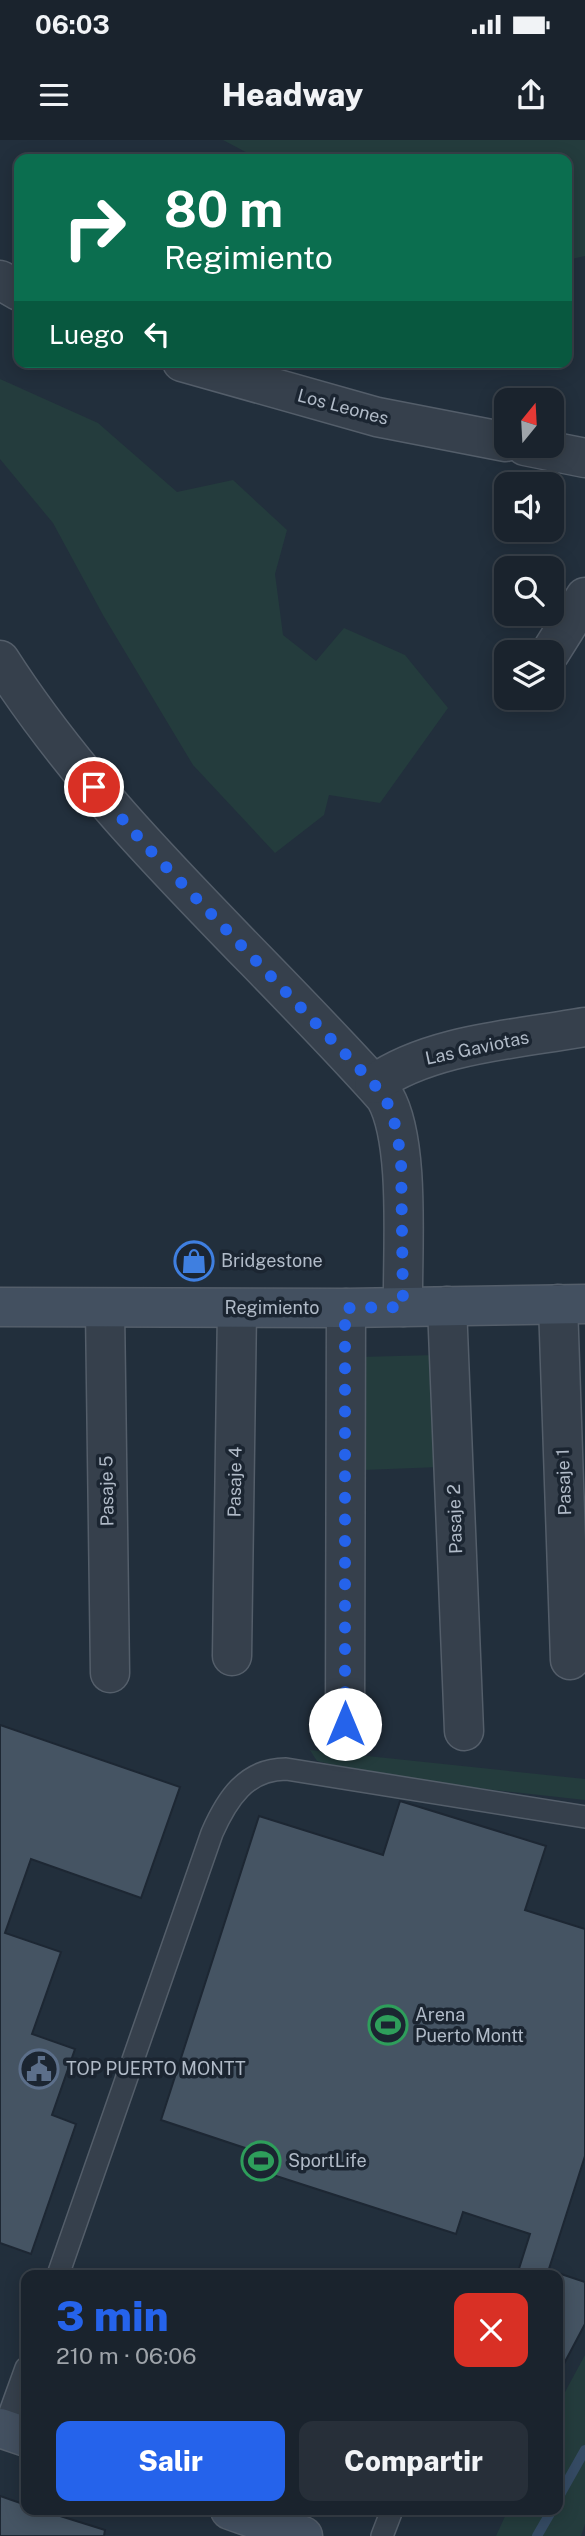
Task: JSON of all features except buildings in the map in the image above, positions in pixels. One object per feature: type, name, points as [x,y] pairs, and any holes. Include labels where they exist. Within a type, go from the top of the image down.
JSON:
[{"type":"main road","name":"Regimiento","points":[[0,1307],[345,1308],[571,1304]]},
{"type":"main road","points":[[244,2515],[303,2536]]},
{"type":"street","name":"Los Leones","points":[[203,368],[343,409],[494,440]]},
{"type":"street","points":[[564,454],[585,458]]},
{"type":"street","points":[[558,640],[585,597]]},
{"type":"street","points":[[0,660],[32,710],[107,802],[374,1084],[392,1110],[401,1156],[403,1307]]},
{"type":"street","name":"Las Gaviotas","points":[[374,1084],[408,1063],[435,1054],[585,1027]]},
{"type":"street","name":"Pasaje 1","points":[[570,1660],[571,1304]]},
{"type":"street","name":"Pasaje 2","points":[[447,1306],[464,1731]]},
{"type":"street","name":"Pasaje 4","points":[[232,1656],[237,1308]]},
{"type":"street","points":[[345,1308],[345,1724]]},
{"type":"street","name":"Pasaje 5","points":[[105,1309],[110,1672]]},
{"type":"lane","points":[[60,2270],[212,1833],[222,1810],[242,1785],[262,1772],[286,1769],[585,1817]]},
{"type":"lane","points":[[10,2431],[21,2388]]},
{"type":"lane","points":[[382,2536],[390,2515]]},
{"type":"green space","points":[[223,140],[585,140],[585,256],[572,259],[572,154],[250,154]]},
{"type":"green space","points":[[0,379],[98,423],[177,492],[233,480],[287,530],[275,574],[283,635],[316,661],[344,628],[405,655],[448,708],[380,803],[329,795],[324,815],[275,853],[193,765],[103,615],[53,523],[0,459]]},
{"type":"green space","points":[[435,1355],[440,1467],[363,1470],[359,1357]]},
{"type":"green space","points":[[310,1750],[585,1779],[585,1800],[392,1779],[317,1761]]},
{"type":"green space","points":[[585,2355],[585,2524],[581,2536],[496,2536],[506,2515],[563,2515],[563,2396]]},
{"type":"waterway","points":[[563,2489],[585,2450]]},
{"type":"waterway","points":[[537,2536],[549,2515]]},
{"type":"place","name":"Bridgestone","points":[[194,1261]]},
{"type":"place","name":"Arena Puerto Montt","points":[[388,2025]]},
{"type":"place","name":"TOP PUERTO MONTT","points":[[39,2069]]},
{"type":"place","name":"SportLife","points":[[261,2161]]},
{"type":"route","points":[[94,787],[147,847],[374,1084],[392,1110],[398,1129],[401,1156],[403,1307],[345,1308],[345,1724]]}]
